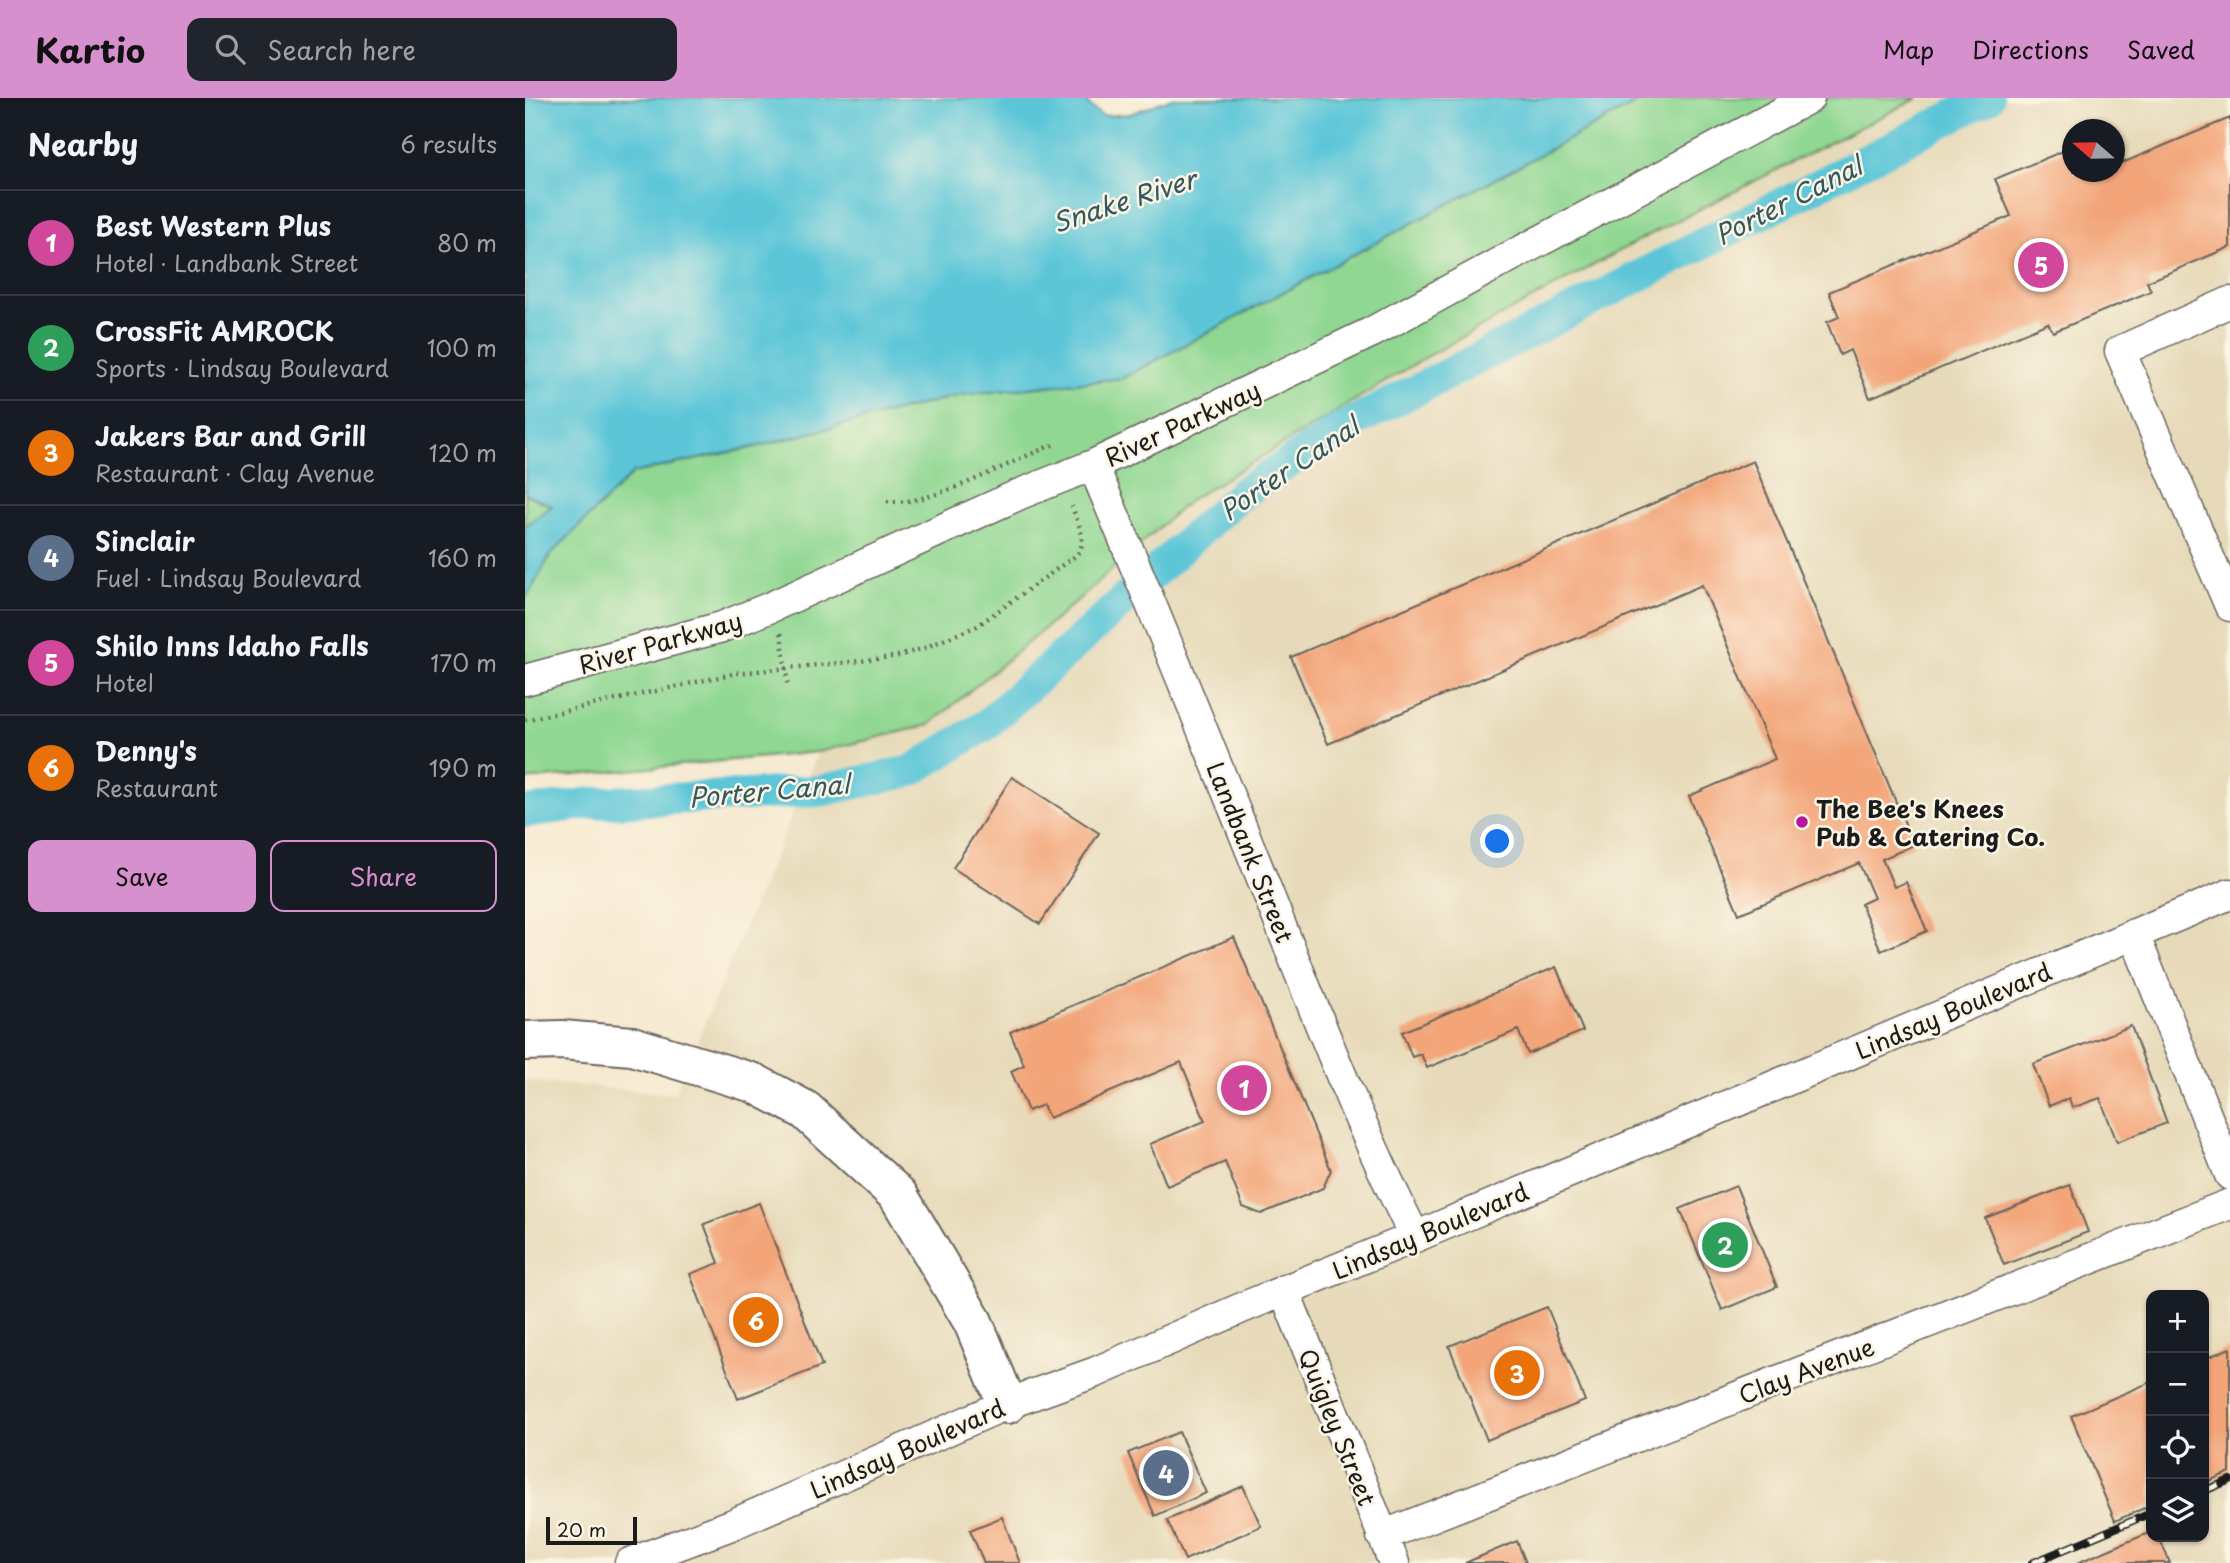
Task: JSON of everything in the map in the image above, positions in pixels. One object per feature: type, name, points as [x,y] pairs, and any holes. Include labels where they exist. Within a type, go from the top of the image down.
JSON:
[{"type":"highway","points":[[537,1042],[632,1046],[754,1083],[805,1110],[898,1195],[972,1322],[1007,1404]]},
{"type":"street","name":"River Parkway","points":[[525,680],[722,627],[1020,494],[1093,465],[1372,332],[1809,98]]},
{"type":"street","points":[[2230,302],[2120,351],[2230,606]]},
{"type":"street","name":"Landbank Street","points":[[1093,465],[1161,625],[1331,1051],[1390,1188],[1415,1237]]},
{"type":"street","name":"Lindsay Boulevard","points":[[630,1563],[731,1525],[1007,1404],[1096,1372],[1284,1290],[2230,894]]},
{"type":"street","points":[[2134,934],[2230,1175]]},
{"type":"street","name":"Clay Avenue","points":[[1388,1550],[2230,1204]]},
{"type":"street","name":"Quigley Street","points":[[1284,1290],[1388,1550]]},
{"type":"path","points":[[887,502],[908,502],[933,496],[1053,445]]},
{"type":"path","points":[[525,720],[737,673],[898,656],[924,648],[977,626],[1078,555],[1083,546],[1083,536],[1075,517]]},
{"type":"path","points":[[771,607],[782,638],[788,687]]},
{"type":"shaded area","points":[[1918,98],[2230,98],[2230,1563],[525,1563],[525,1081],[675,1094],[818,752],[929,725],[1062,614],[1190,500],[1428,356],[1643,238]]},
{"type":"green space","points":[[1646,98],[1918,98],[1643,238],[1428,356],[1190,500],[1062,614],[929,725],[818,752],[525,780],[525,600],[551,554],[633,473],[759,446],[960,395],[1123,378]]},
{"type":"green space","points":[[525,494],[552,506],[525,526]]},
{"type":"water","name":"Snake River","points":[[525,98],[1087,98],[1088,105],[1103,116],[1130,114],[1172,98],[1646,98],[1123,378],[960,395],[759,446],[633,473],[551,554],[525,600],[525,526],[552,506],[525,494]]},
{"type":"building","points":[[2230,118],[2230,247],[2147,282],[2151,291],[2053,332],[2048,323],[1870,398],[1850,350],[1840,355],[1827,322],[1839,317],[1829,292],[2011,216],[1995,179],[2062,152],[2062,182],[2125,182],[2125,162]]},
{"type":"building","points":[[1753,461],[1914,845],[1882,859],[1894,887],[1906,882],[1927,931],[1881,951],[1861,904],[1874,898],[1859,863],[1739,914],[1689,796],[1775,759],[1702,585],[1328,744],[1291,657]]},
{"type":"building","points":[[1012,777],[1099,833],[1040,924],[953,868]]},
{"type":"building","points":[[1234,937],[1331,1170],[1323,1188],[1261,1214],[1243,1207],[1225,1162],[1167,1186],[1150,1144],[1205,1121],[1181,1062],[1049,1118],[1043,1105],[1028,1111],[1011,1071],[1024,1065],[1010,1032]]},
{"type":"building","points":[[1556,967],[1583,1031],[1528,1054],[1518,1030],[1427,1068],[1421,1054],[1412,1057],[1402,1032]]},
{"type":"building","points":[[2131,1026],[2167,1123],[2117,1142],[2100,1098],[2072,1108],[2069,1098],[2049,1106],[2033,1064]]},
{"type":"building","points":[[2070,1185],[2088,1232],[2004,1265],[1985,1218]]},
{"type":"building","points":[[1736,1186],[1777,1287],[1722,1310],[1680,1209]]},
{"type":"building","points":[[759,1203],[822,1366],[738,1399],[690,1274],[719,1263],[704,1224]]},
{"type":"building","points":[[1547,1307],[1585,1401],[1487,1440],[1449,1346]]},
{"type":"building","points":[[2230,1348],[2230,1472],[2209,1481],[2209,1416],[2209,1357]]},
{"type":"building","points":[[2146,1384],[2146,1507],[2115,1521],[2071,1416]]},
{"type":"building","points":[[1179,1432],[1206,1493],[1155,1516],[1128,1453]]},
{"type":"building","points":[[1243,1486],[1261,1526],[1185,1560],[1167,1520]]},
{"type":"building","points":[[1002,1517],[1020,1563],[984,1563],[970,1530]]},
{"type":"building","points":[[2146,1534],[2146,1542],[2161,1542],[2170,1563],[2077,1563]]},
{"type":"building","points":[[1517,1541],[1526,1563],[1465,1563]]},
{"type":"waterway","name":"Porter Canal","points":[[525,812],[593,803],[819,791],[911,771],[986,725],[1242,493],[1338,430],[1988,98]]},
{"type":"railway","points":[[2209,1489],[2230,1480]]},
{"type":"railway","points":[[2032,1563],[2146,1515]]},
{"type":"place","name":"Shilo Inns Idaho Falls","points":[[2041,265]]},
{"type":"place","name":"The Bee's Knees Pub & Catering Co.","points":[[1802,822]]},
{"type":"place","name":"Best Western Plus","points":[[1244,1088]]},
{"type":"place","name":"CrossFit AMROCK","points":[[1725,1245]]},
{"type":"place","name":"Denny's","points":[[756,1320]]},
{"type":"place","name":"Jakers Bar and Grill","points":[[1517,1373]]},
{"type":"place","name":"Sinclair","points":[[1166,1473]]}]
